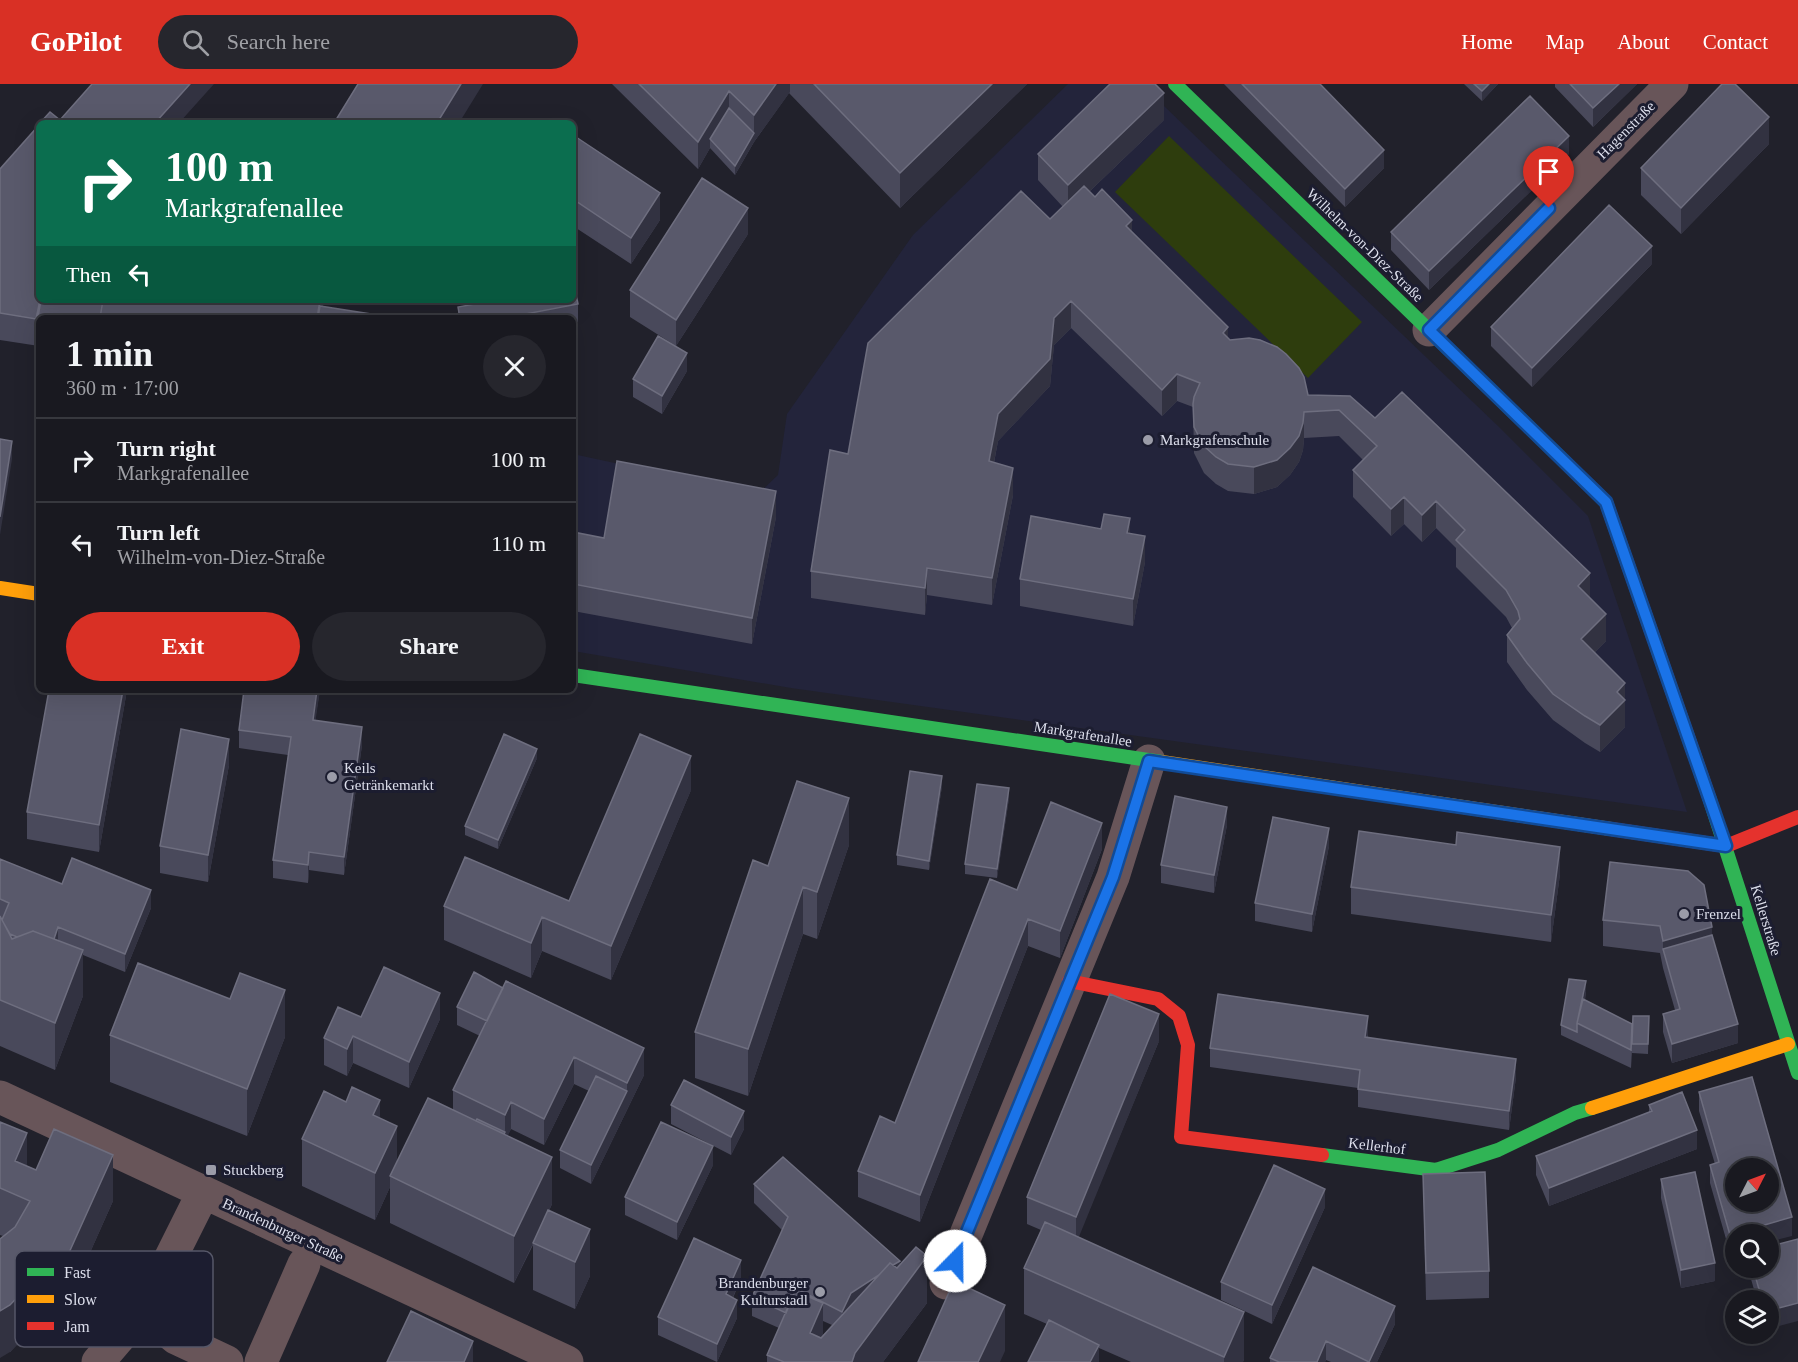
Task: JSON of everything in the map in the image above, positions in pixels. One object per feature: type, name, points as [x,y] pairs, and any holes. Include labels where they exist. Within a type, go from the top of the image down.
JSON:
[{"type":"street","name":"Wilhelm-von-Diez-Straße","points":[[1175,84],[1606,502],[1726,846]]},
{"type":"street","name":"Hagenstraße","points":[[1429,330],[1672,84]]},
{"type":"street","points":[[0,588],[36,594]]},
{"type":"street","name":"Markgrafenallee","points":[[576,675],[1726,846]]},
{"type":"street","points":[[946,1282],[1113,877],[1149,761]]},
{"type":"street","points":[[1726,846],[1798,817]]},
{"type":"street","name":"Kellerstraße","points":[[1726,846],[1798,1073]]},
{"type":"street","name":"Kellerhof","points":[[1069,981],[1158,999],[1179,1016],[1188,1045],[1181,1137],[1436,1170],[1498,1150],[1575,1113],[1788,1044]]},
{"type":"street","name":"Brandenburger Straße","points":[[0,1097],[567,1362]]},
{"type":"street","points":[[174,1251],[203,1193]]},
{"type":"street","points":[[191,1251],[204,1228]]},
{"type":"street","points":[[261,1362],[304,1264]]},
{"type":"street","points":[[98,1362],[111,1347]]},
{"type":"street","points":[[200,1347],[227,1362]]},
{"type":"shaded area","name":"Markgrafenschule","points":[[1068,84],[1141,84],[1498,426],[1588,516],[1687,812],[791,688],[576,652],[576,455],[758,494],[778,475],[787,414],[913,235]]},
{"type":"green space","points":[[1169,136],[1362,322],[1308,378],[1115,192]]},
{"type":"building","points":[[92,84],[190,84],[158,120],[60,120]]},
{"type":"building","points":[[358,84],[461,84],[439,120],[336,120]]},
{"type":"building","points":[[639,84],[776,84],[754,115],[729,91],[698,142]]},
{"type":"building","points":[[814,84],[992,84],[900,173]]},
{"type":"building","points":[[1110,84],[1155,84],[1164,93],[1068,185],[1038,154]]},
{"type":"building","points":[[1242,84],[1320,84],[1384,150],[1345,189]]},
{"type":"building","points":[[1474,84],[1489,84],[1482,91]]},
{"type":"building","points":[[1570,84],[1619,84],[1593,108]]},
{"type":"building","points":[[1722,84],[1735,84],[1769,117],[1681,208],[1641,168]]},
{"type":"building","points":[[1530,96],[1569,136],[1429,271],[1391,232]]},
{"type":"building","points":[[729,108],[754,133],[735,166],[710,139]]},
{"type":"building","points":[[50,112],[60,120],[43,120]]},
{"type":"building","points":[[36,128],[36,303],[39,303],[36,319],[0,313],[0,169]]},
{"type":"building","points":[[576,137],[660,193],[631,238],[576,201]]},
{"type":"building","points":[[702,178],[748,208],[676,320],[630,290]]},
{"type":"building","points":[[1084,186],[1095,197],[1102,189],[1132,220],[1126,226],[1228,327],[1223,333],[1230,340],[1249,338],[1260,340],[1277,347],[1286,354],[1304,377],[1308,395],[1350,396],[1375,418],[1402,392],[1590,573],[1578,586],[1606,614],[1581,639],[1625,683],[1617,692],[1625,700],[1600,725],[1553,694],[1507,635],[1520,619],[1506,590],[1456,540],[1465,530],[1436,501],[1422,515],[1404,497],[1391,509],[1353,470],[1377,446],[1339,410],[1304,412],[1299,436],[1277,460],[1254,467],[1228,464],[1204,446],[1194,427],[1193,404],[1200,383],[1177,374],[1162,390],[1071,301],[1054,318],[1050,359],[998,414],[989,461],[1013,468],[992,578],[927,568],[925,588],[811,571],[830,450],[848,454],[868,343],[1021,191],[1050,219]]},
{"type":"building","points":[[1609,205],[1652,246],[1532,368],[1491,327]]},
{"type":"building","points":[[576,294],[578,304],[520,315],[459,315],[458,307],[480,303],[576,303]]},
{"type":"building","points":[[40,303],[102,303],[100,315],[38,315]]},
{"type":"building","points":[[102,303],[320,303],[318,315],[100,315]]},
{"type":"building","points":[[320,306],[377,315],[318,315]]},
{"type":"building","points":[[658,336],[687,353],[662,396],[633,379]]},
{"type":"building","points":[[0,439],[12,441],[0,517]]},
{"type":"building","points":[[617,461],[776,491],[752,618],[576,585],[576,533],[604,538]]},
{"type":"building","points":[[1104,514],[1130,518],[1127,533],[1145,536],[1133,599],[1020,579],[1031,516],[1101,529]]},
{"type":"building","points":[[48,693],[122,693],[99,825],[27,812]]},
{"type":"building","points":[[244,693],[317,693],[313,720],[362,727],[344,857],[309,852],[308,865],[273,860],[291,737],[239,730]]},
{"type":"building","points":[[181,729],[229,739],[208,855],[160,846]]},
{"type":"building","points":[[504,734],[537,749],[498,840],[465,826]]},
{"type":"building","points":[[640,734],[691,756],[611,946],[542,917],[531,943],[444,906],[465,857],[569,901]]},
{"type":"building","points":[[910,771],[942,776],[929,861],[897,855]]},
{"type":"building","points":[[797,781],[849,798],[817,892],[803,887],[748,1049],[695,1032],[753,860],[768,866]]},
{"type":"building","points":[[977,784],[1009,788],[997,869],[965,864]]},
{"type":"building","points":[[1175,796],[1227,807],[1214,875],[1161,865]]},
{"type":"building","points":[[1051,802],[1102,823],[1060,931],[1028,919],[920,1195],[858,1171],[880,1116],[895,1123],[990,879],[1017,890]]},
{"type":"building","points":[[1273,817],[1329,828],[1312,914],[1255,903]]},
{"type":"building","points":[[1359,831],[1456,845],[1457,832],[1560,847],[1551,915],[1351,887]]},
{"type":"building","points":[[72,858],[151,890],[125,954],[58,927],[54,939],[33,931],[17,937],[10,934],[2,920],[9,903],[0,899],[0,859],[62,884]]},
{"type":"building","points":[[1610,862],[1688,871],[1704,885],[1712,927],[1663,941],[1660,926],[1603,920]]},
{"type":"building","points":[[0,916],[12,939],[33,931],[83,950],[55,1023],[0,1000]]},
{"type":"building","points":[[1712,935],[1738,1024],[1672,1044],[1663,1014],[1680,1009],[1663,949]]},
{"type":"building","points":[[138,963],[230,999],[240,973],[285,990],[247,1089],[110,1035]]},
{"type":"building","points":[[384,967],[440,993],[409,1062],[353,1036],[347,1049],[324,1038],[338,1007],[361,1017]]},
{"type":"building","points":[[474,972],[503,988],[487,1021],[457,1007]]},
{"type":"building","points":[[1569,979],[1586,981],[1577,1032],[1561,1025]]},
{"type":"building","points":[[506,981],[644,1048],[627,1083],[574,1057],[544,1119],[511,1102],[505,1115],[453,1090]]},
{"type":"building","points":[[1110,994],[1159,1014],[1076,1217],[1027,1197]]},
{"type":"building","points":[[1218,994],[1368,1016],[1365,1037],[1516,1059],[1509,1111],[1358,1089],[1360,1070],[1210,1048]]},
{"type":"building","points":[[1583,999],[1632,1024],[1631,1050],[1577,1023]]},
{"type":"building","points":[[1633,1016],[1649,1016],[1648,1044],[1632,1044]]},
{"type":"building","points":[[596,1076],[627,1091],[591,1165],[560,1150]]},
{"type":"building","points":[[1752,1077],[1775,1158],[1725,1158],[1725,1212],[1779,1212],[1779,1172],[1792,1217],[1768,1224],[1727,1224],[1710,1165],[1719,1162],[1699,1092]]},
{"type":"building","points":[[684,1080],[744,1111],[731,1137],[671,1105]]},
{"type":"building","points":[[352,1087],[380,1100],[373,1115],[397,1126],[375,1173],[302,1139],[324,1091],[346,1102]]},
{"type":"building","points":[[1682,1092],[1697,1130],[1549,1188],[1536,1156],[1652,1111],[1649,1105]]},
{"type":"building","points":[[428,1098],[552,1157],[514,1236],[390,1176]]},
{"type":"building","points":[[477,1119],[505,1132],[504,1134],[476,1121]]},
{"type":"building","points":[[0,1122],[27,1133],[15,1161],[36,1170],[54,1129],[113,1155],[70,1251],[15,1251],[15,1300],[0,1311],[0,1239],[15,1227],[30,1201],[0,1188]]},
{"type":"building","points":[[661,1122],[713,1146],[677,1222],[625,1197]]},
{"type":"building","points":[[783,1157],[900,1261],[893,1265],[890,1263],[879,1275],[851,1293],[842,1312],[797,1289],[786,1313],[752,1297],[788,1217],[754,1184]]},
{"type":"building","points":[[1274,1165],[1325,1189],[1272,1305],[1221,1282]]},
{"type":"building","points":[[1485,1172],[1489,1271],[1426,1273],[1423,1174]]},
{"type":"building","points":[[1695,1172],[1715,1263],[1681,1270],[1661,1179]]},
{"type":"building","points":[[548,1210],[590,1229],[575,1262],[533,1243]]},
{"type":"building","points":[[1045,1222],[1244,1312],[1224,1357],[1024,1268]]},
{"type":"building","points":[[694,1238],[741,1260],[726,1294],[737,1300],[717,1344],[658,1317]]},
{"type":"building","points":[[1798,1239],[1798,1303],[1779,1308],[1779,1290],[1759,1290],[1756,1278],[1779,1278],[1779,1244]]},
{"type":"building","points":[[916,1247],[927,1256],[855,1353],[852,1362],[784,1362],[767,1355],[795,1291],[823,1303],[810,1333],[821,1338],[890,1263],[897,1268]]},
{"type":"building","points":[[1313,1267],[1395,1306],[1369,1362],[1326,1341],[1317,1362],[1279,1362],[1270,1358]]},
{"type":"building","points":[[954,1281],[1005,1305],[978,1362],[918,1362]]},
{"type":"building","points":[[411,1311],[473,1341],[464,1362],[387,1362]]},
{"type":"building","points":[[1049,1320],[1099,1345],[1090,1362],[1028,1362]]},
{"type":"traffic: fast","points":[[1175,84],[1565,462]]},
{"type":"traffic: fast","points":[[576,675],[1162,762]]},
{"type":"traffic: fast","points":[[1709,797],[1798,1073]]},
{"type":"traffic: fast","points":[[1322,1155],[1436,1170],[1498,1150],[1575,1113],[1592,1108]]},
{"type":"traffic: slow","points":[[0,588],[36,594]]},
{"type":"traffic: slow","points":[[1162,762],[1611,829]]},
{"type":"traffic: slow","points":[[1592,1108],[1788,1044]]},
{"type":"traffic: jam","points":[[1565,462],[1606,502],[1709,797]]},
{"type":"traffic: jam","points":[[1611,829],[1726,846],[1798,817]]},
{"type":"traffic: jam","points":[[1069,981],[1158,999],[1179,1016],[1188,1045],[1181,1137],[1322,1155]]},
{"type":"place","name":"Markgrafenschule","points":[[1148,440]]},
{"type":"place","name":"Keils Getränkemarkt","points":[[332,777]]},
{"type":"place","name":"Frenzel","points":[[1684,914]]},
{"type":"place","name":"Stuckberg","points":[[211,1170]]},
{"type":"place","name":"Brandenburger Kulturstadl","points":[[820,1292]]},
{"type":"route","points":[[955,1261],[1113,877],[1149,761],[1726,846],[1606,502],[1429,330],[1549,208]]}]
